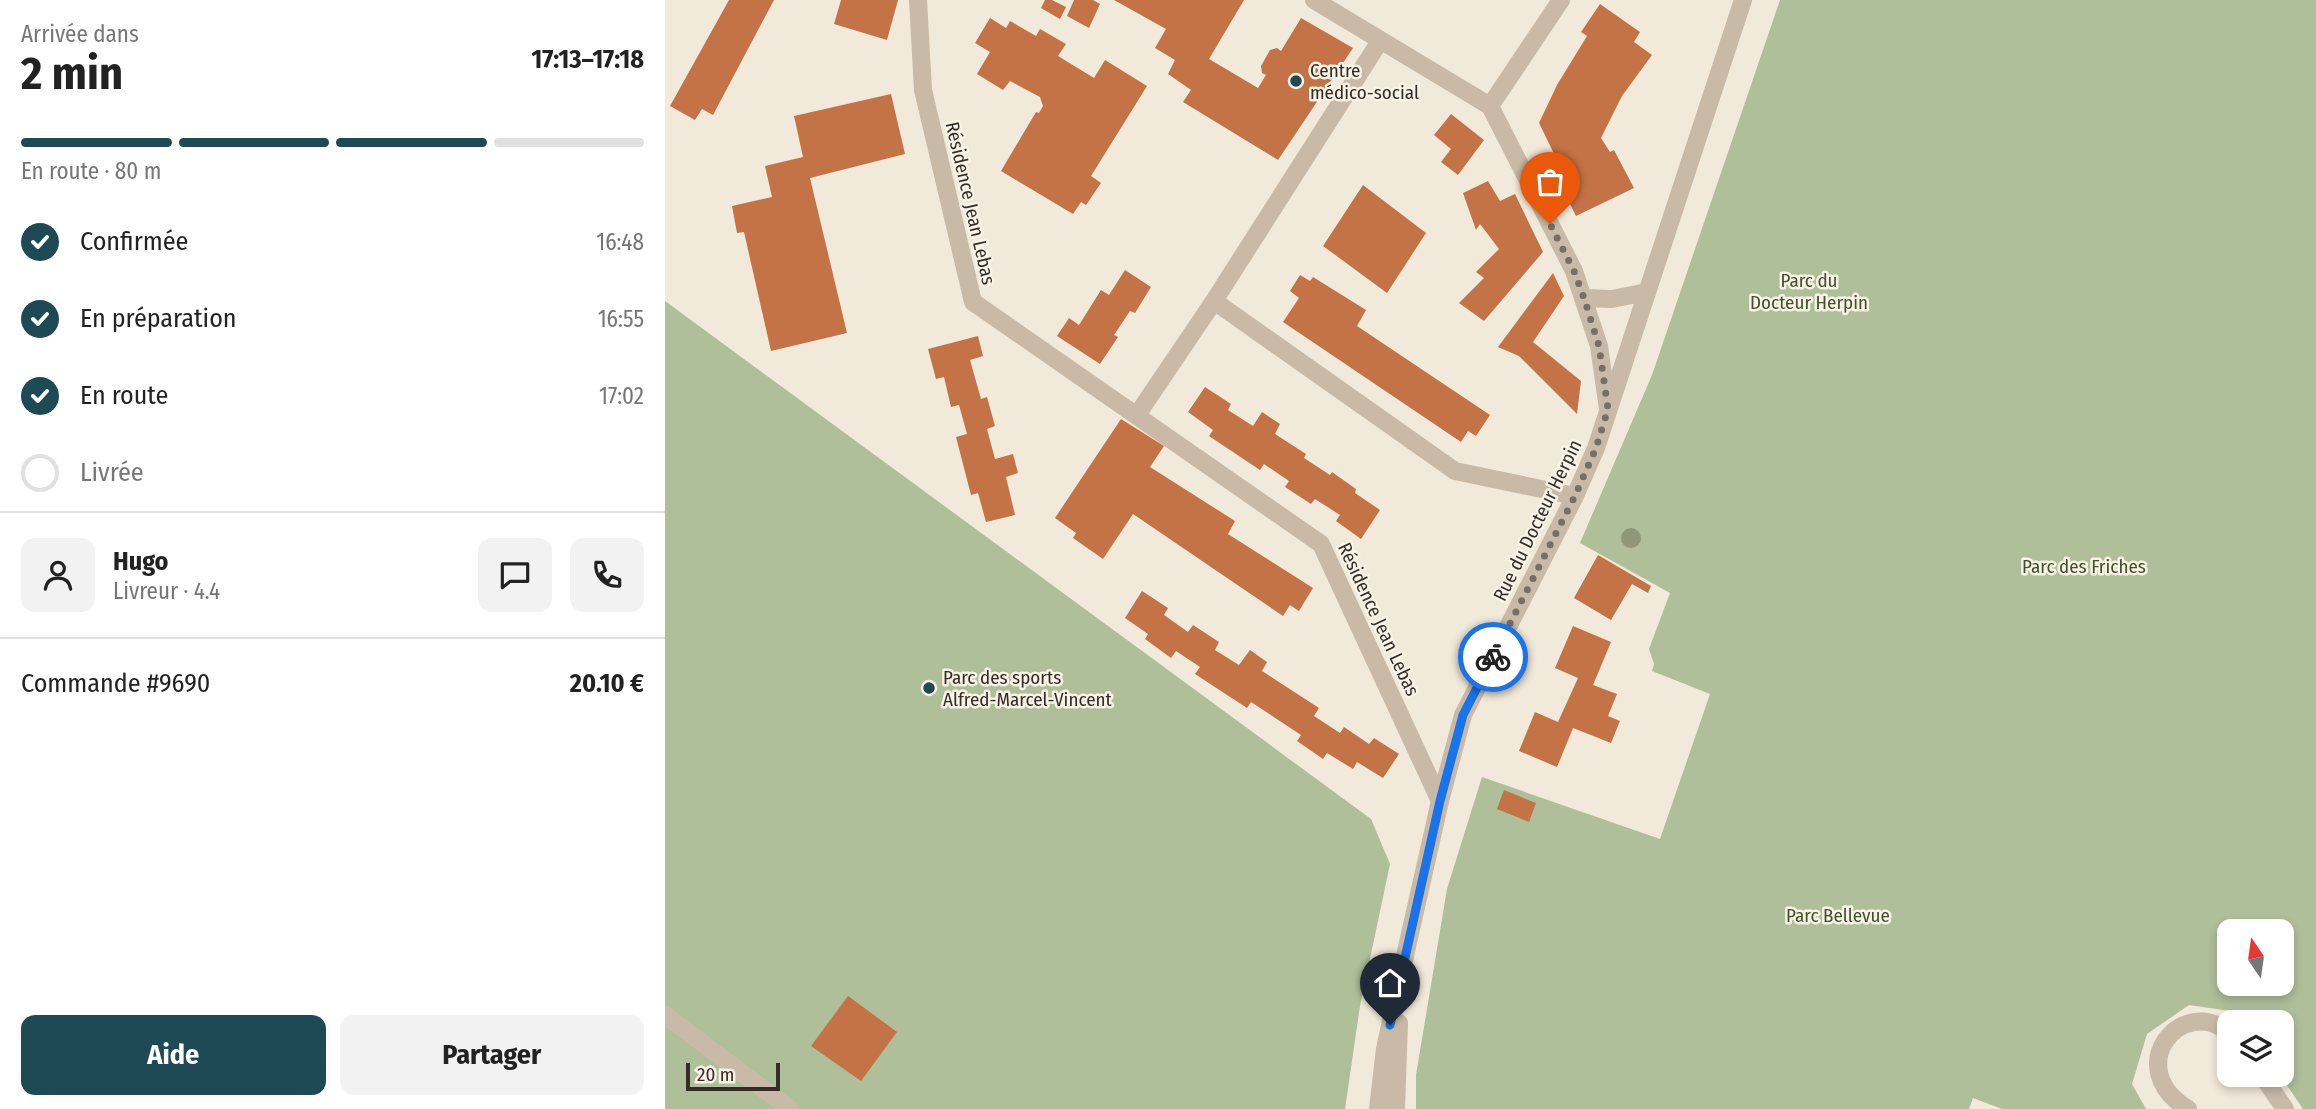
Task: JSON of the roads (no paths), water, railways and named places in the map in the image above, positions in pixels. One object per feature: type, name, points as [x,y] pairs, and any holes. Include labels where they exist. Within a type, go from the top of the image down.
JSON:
[{"type":"street","name":"Résidence Jean Lebas","points":[[918,0],[923,90],[973,302],[1321,544],[1440,801]]},
{"type":"street","points":[[1314,0],[1490,106],[1574,271],[1599,346],[1608,409]]},
{"type":"street","points":[[1490,106],[1561,0]]},
{"type":"street","name":"Rue du Docteur Herpin","points":[[1378,1109],[1385,1049],[1400,978],[1440,801],[1463,715],[1575,496],[1596,448],[1742,0]]},
{"type":"street","points":[[1137,415],[1214,302],[1380,41]]},
{"type":"street","points":[[1584,298],[1612,299],[1647,292]]},
{"type":"street","points":[[1214,302],[1455,471],[1575,496]]},
{"type":"street","name":"Rue du Docteur Herpin","points":[[1396,1109],[1400,978]]},
{"type":"street","points":[[665,1015],[790,1109]]},
{"type":"street","points":[[2188,1109],[2167,1093],[2161,1081],[2158,1055],[2163,1044],[2180,1028],[2192,1022],[2208,1021],[2217,1024]]},
{"type":"street","points":[[2270,1087],[2284,1109]]},
{"type":"place","name":"Centre médico-social","points":[[1296,81]]},
{"type":"place","name":"Parc des sports Alfred-Marcel-Vincent","points":[[929,688]]},
{"type":"park label","name":"Parc du Docteur Herpin","points":[[1809,291]]},
{"type":"park label","name":"Parc des Friches","points":[[2084,566]]},
{"type":"park label","name":"Parc Bellevue","points":[[1838,915]]}]
